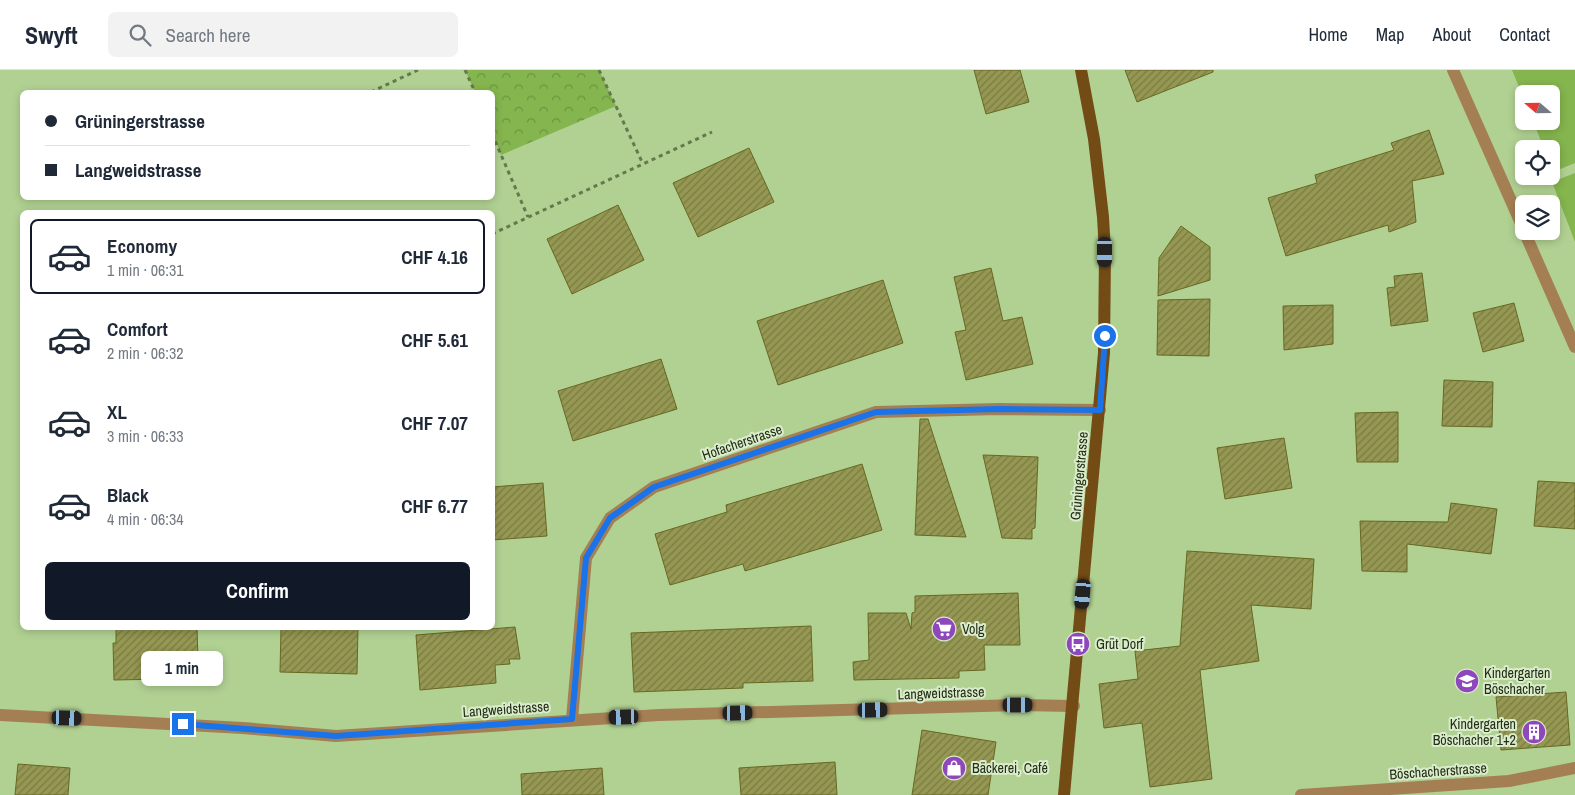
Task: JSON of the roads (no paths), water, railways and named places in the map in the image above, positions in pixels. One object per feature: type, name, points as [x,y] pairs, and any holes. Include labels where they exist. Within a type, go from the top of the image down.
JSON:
[{"type":"main road","name":"Grüningerstrasse","points":[[1064,795],[1074,706],[1104,353],[1105,252],[1094,139],[1081,70]]},
{"type":"street","points":[[1453,70],[1515,211]]},
{"type":"street","points":[[1528,240],[1575,346]]},
{"type":"street","name":"Hofacherstrasse","points":[[572,719],[586,558],[610,518],[654,487],[876,412],[1000,409],[1100,410]]},
{"type":"street","name":"Langweidstrasse","points":[[0,715],[233,727],[336,736],[572,719],[1018,705],[1074,706]]},
{"type":"street","name":"Böschacherstrasse","points":[[1302,795],[1509,781],[1575,768]]},
{"type":"place","name":"Volg","points":[[944,629]]},
{"type":"place","name":"Grüt Dorf","points":[[1078,644]]},
{"type":"place","name":"Kindergarten Böschacher","points":[[1467,681]]},
{"type":"place","name":"Kindergarten Böschacher 1+2","points":[[1534,732]]},
{"type":"place","name":"Bäckerei, Café","points":[[954,768]]}]
